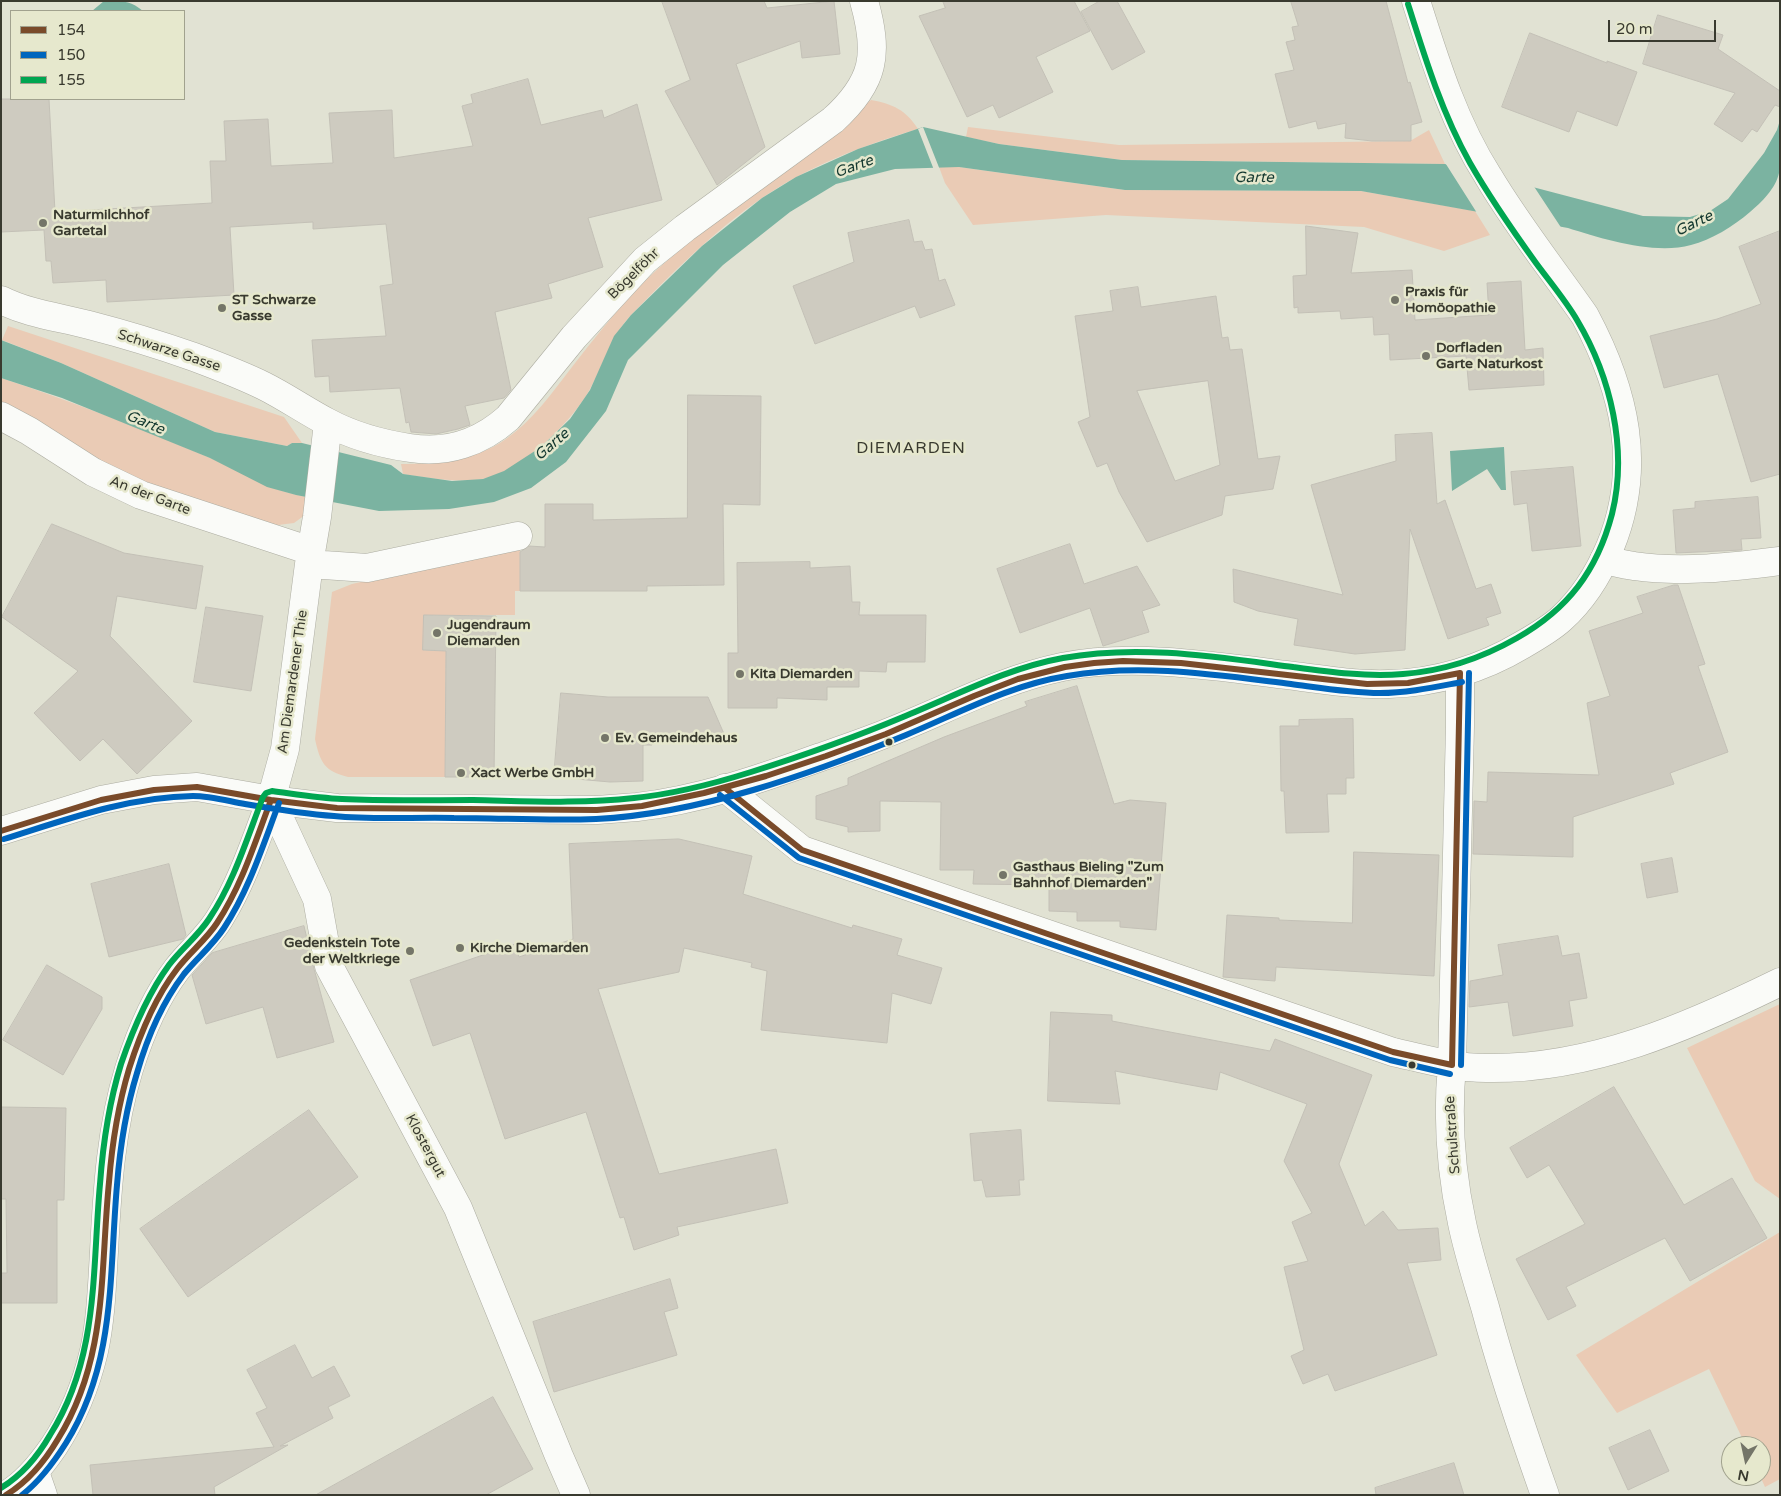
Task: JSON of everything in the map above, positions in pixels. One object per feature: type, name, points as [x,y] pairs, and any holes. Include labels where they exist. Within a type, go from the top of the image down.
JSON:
[{"type":"street","name":"Bögelföhr","points":[[327,436],[359,435],[410,449],[428,450],[475,441],[495,430],[520,405],[574,337],[645,260],[685,228],[833,120],[846,108],[863,83],[870,67],[873,39],[864,1]]},
{"type":"street","points":[[1,831],[101,800],[154,790],[197,788],[337,808],[597,810],[639,806],[725,788],[766,776],[886,734],[997,686],[1064,667],[1139,661],[1342,682],[1389,684],[1432,680],[1460,673],[1490,662],[1541,634],[1562,618],[1591,582],[1604,560],[1617,525],[1624,498],[1628,447],[1625,419],[1612,375],[1595,334],[1585,316],[1488,176],[1466,137],[1435,63],[1416,1]]},
{"type":"street","name":"Schwarze Gasse","points":[[1,300],[35,313],[97,327],[193,357],[239,375],[264,386],[327,436]]},
{"type":"street","name":"An der Garte","points":[[1,416],[29,431],[93,472],[141,495],[310,557]]},
{"type":"street","name":"Am Diemardener Thie","points":[[6,1495],[39,1483],[61,1434],[75,1409],[86,1379],[94,1350],[100,1306],[111,1164],[118,1111],[129,1070],[142,1033],[153,1008],[169,981],[220,919],[229,904],[271,800],[285,749],[327,436]]},
{"type":"street","points":[[310,557],[367,568],[518,536]]},
{"type":"street","points":[[1604,560],[1664,569],[1780,561]]},
{"type":"street","name":"Schulstraße","points":[[1460,673],[1452,1065],[1449,1108],[1453,1161],[1462,1223],[1494,1341],[1545,1495]]},
{"type":"street","points":[[725,788],[802,850],[1393,1052],[1452,1065],[1486,1068],[1515,1067],[1555,1063],[1594,1055],[1663,1034],[1724,1009],[1780,982]]},
{"type":"street","name":"Klostergut","points":[[271,800],[317,899],[329,966],[458,1208],[576,1495]]},
{"type":"shaded area","points":[[871,100],[898,109],[909,117],[918,129],[857,149],[818,166],[762,198],[727,224],[678,268],[624,323],[582,402],[558,430],[528,457],[497,475],[482,479],[452,480],[403,474],[401,464],[442,462],[468,457],[494,446],[516,432],[542,406],[611,319],[654,272],[734,206]]},
{"type":"shaded area","points":[[968,127],[1119,145],[1410,141],[1429,130],[1445,164],[1122,160],[999,144],[966,137]]},
{"type":"shaded area","points":[[939,167],[959,167],[1125,190],[1361,191],[1475,211],[1490,235],[1444,251],[1364,227],[1106,215],[973,225],[945,183]]},
{"type":"shaded area","points":[[8,326],[284,417],[302,443],[292,443],[287,446],[215,432],[61,363],[2,340]]},
{"type":"shaded area","points":[[1,378],[79,405],[157,436],[280,490],[307,497],[305,515],[294,523],[278,525],[256,523],[150,485],[98,461],[1,403]]},
{"type":"shaded area","points":[[520,546],[520,591],[515,591],[515,615],[424,615],[424,650],[446,651],[445,777],[348,777],[333,772],[328,768],[321,760],[315,739],[332,592],[352,584]]},
{"type":"shaded area","points":[[1780,1004],[1780,1199],[1755,1181],[1687,1048]]},
{"type":"shaded area","points":[[1780,1232],[1780,1479],[1771,1484],[1771,1436],[1741,1436],[1709,1369],[1617,1413],[1576,1355]]},
{"type":"water","points":[[104,1],[116,1],[134,5],[142,10],[93,10]]},
{"type":"water","name":"Garte","points":[[1780,120],[1779,173],[1768,195],[1744,217],[1722,232],[1699,243],[1677,248],[1645,247],[1597,237],[1568,228],[1361,191],[1125,190],[959,167],[895,169],[836,184],[790,212],[723,265],[628,360],[606,411],[566,462],[531,488],[494,502],[449,509],[379,511],[296,495],[267,487],[210,458],[62,398],[1,378],[1,340],[61,363],[215,432],[287,446],[292,443],[302,443],[391,465],[403,474],[452,481],[483,479],[504,471],[541,447],[570,419],[590,390],[614,336],[631,315],[702,246],[762,198],[796,177],[858,149],[923,127],[999,144],[1122,160],[1445,164],[1643,216],[1690,217],[1710,211],[1728,199],[1764,153],[1777,130]]},
{"type":"water","points":[[1504,447],[1506,490],[1501,490],[1487,469],[1452,491],[1450,451]]},
{"type":"pier","points":[[923,127],[940,170],[934,170],[918,129]]},
{"type":"pier","points":[[1444,161],[1533,185],[1562,229],[1477,213]]},
{"type":"building","points":[[662,1],[764,1],[767,8],[834,1],[840,54],[802,58],[800,41],[736,64],[765,147],[717,185],[665,91],[690,80]]},
{"type":"building","points":[[943,1],[1074,1],[1090,31],[1036,57],[1053,92],[999,118],[993,105],[967,117],[919,16],[945,8]]},
{"type":"building","points":[[1100,1],[1117,1],[1145,52],[1112,70],[1081,12]]},
{"type":"building","points":[[1291,1],[1386,1],[1408,83],[1410,82],[1422,122],[1411,125],[1411,141],[1372,141],[1345,138],[1346,123],[1318,129],[1316,121],[1289,128],[1275,74],[1294,70],[1286,42],[1295,40],[1292,27],[1298,26]]},
{"type":"building","points":[[1658,15],[1723,35],[1718,49],[1780,91],[1780,107],[1775,105],[1757,132],[1752,129],[1742,142],[1714,124],[1735,93],[1643,64]]},
{"type":"building","points":[[1530,33],[1607,63],[1607,61],[1637,72],[1617,126],[1577,111],[1569,132],[1502,107]]},
{"type":"building","points":[[528,79],[541,125],[602,110],[604,118],[637,104],[662,200],[588,218],[603,267],[548,284],[552,298],[495,312],[511,390],[504,398],[465,406],[470,425],[458,429],[436,434],[411,432],[409,422],[406,423],[400,388],[330,392],[329,376],[315,377],[312,340],[386,336],[380,286],[393,284],[386,224],[313,229],[313,222],[230,227],[234,295],[107,302],[106,280],[53,283],[51,261],[46,261],[44,230],[1,232],[1,99],[49,100],[55,212],[212,203],[210,161],[226,161],[224,121],[268,119],[271,166],[333,163],[329,113],[392,110],[394,158],[473,146],[462,106],[473,103],[471,95]]},
{"type":"building","points":[[909,220],[914,242],[922,241],[925,250],[932,249],[939,281],[945,279],[955,305],[920,318],[915,306],[815,344],[793,286],[854,262],[848,233]]},
{"type":"building","points":[[1306,226],[1358,233],[1351,273],[1412,270],[1415,320],[1489,315],[1487,283],[1521,281],[1525,350],[1543,348],[1544,385],[1469,390],[1466,356],[1390,360],[1389,334],[1374,335],[1373,317],[1341,319],[1340,311],[1298,313],[1298,307],[1294,308],[1293,276],[1306,275]]},
{"type":"building","points":[[1780,231],[1780,474],[1751,482],[1718,374],[1664,388],[1650,336],[1717,319],[1761,304],[1739,247]]},
{"type":"building","points":[[1138,287],[1141,307],[1216,296],[1222,338],[1228,337],[1230,350],[1242,349],[1258,459],[1280,456],[1273,489],[1225,496],[1222,515],[1147,542],[1119,492],[1107,463],[1097,467],[1078,422],[1090,417],[1075,316],[1113,311],[1110,291]],"holes":[[[1208,381],[1220,465],[1175,481],[1137,391]]]},
{"type":"building","points":[[688,395],[761,396],[760,505],[723,504],[724,585],[647,586],[647,591],[520,591],[520,552],[529,546],[545,547],[545,504],[593,504],[593,520],[687,518]]},
{"type":"building","points":[[1432,433],[1437,504],[1445,500],[1476,589],[1491,584],[1501,613],[1486,618],[1489,625],[1448,639],[1410,529],[1405,650],[1355,654],[1294,645],[1298,619],[1258,611],[1234,602],[1233,569],[1343,595],[1311,485],[1396,461],[1395,435]]},
{"type":"building","points":[[1573,467],[1581,546],[1532,551],[1527,503],[1514,505],[1511,472]]},
{"type":"building","points":[[1758,497],[1761,538],[1741,539],[1742,550],[1676,553],[1673,510],[1695,508],[1695,502]]},
{"type":"building","points":[[52,524],[124,553],[203,566],[196,609],[117,596],[110,636],[192,721],[137,774],[103,739],[80,761],[34,713],[78,671],[2,617]]},
{"type":"building","points":[[1070,544],[1084,584],[1137,566],[1160,605],[1142,611],[1149,632],[1103,646],[1090,608],[1020,633],[997,569]]},
{"type":"building","points":[[810,562],[810,568],[850,566],[852,602],[860,602],[859,615],[926,615],[925,662],[887,662],[886,672],[859,671],[859,687],[827,687],[827,700],[777,698],[777,708],[728,708],[728,653],[738,653],[737,563]]},
{"type":"building","points":[[1678,585],[1705,664],[1698,666],[1728,752],[1670,773],[1674,784],[1573,817],[1573,857],[1473,854],[1474,801],[1487,802],[1488,772],[1599,775],[1587,703],[1610,696],[1589,631],[1643,613],[1637,597]]},
{"type":"building","points":[[206,607],[263,616],[251,691],[194,682]]},
{"type":"building","points":[[424,615],[496,616],[494,777],[445,777],[446,651],[423,650]]},
{"type":"building","points":[[1077,686],[1114,804],[1130,800],[1166,803],[1156,930],[1120,927],[1120,921],[1077,921],[1077,912],[1049,911],[1049,885],[973,884],[974,870],[940,870],[941,802],[880,801],[880,831],[848,832],[848,827],[816,819],[816,796],[848,785],[848,778],[944,737],[1027,706],[1025,702]]},
{"type":"building","name":"Ev. Gemeindehaus","points":[[561,693],[608,697],[708,697],[728,743],[653,735],[652,745],[643,745],[643,781],[610,782],[554,777]]},
{"type":"building","points":[[1353,719],[1354,778],[1346,778],[1346,794],[1327,794],[1329,832],[1286,833],[1284,791],[1281,791],[1280,726],[1299,726],[1299,720]]},
{"type":"building","points":[[679,839],[752,856],[743,894],[852,928],[853,925],[902,939],[897,955],[942,968],[931,1004],[892,993],[887,1043],[761,1030],[767,971],[751,967],[752,963],[684,948],[679,972],[598,989],[659,1174],[776,1149],[788,1203],[677,1227],[679,1235],[634,1250],[624,1217],[620,1218],[586,1112],[505,1139],[470,1033],[433,1046],[410,980],[515,944],[519,957],[573,939],[569,844]]},
{"type":"building","points":[[1354,852],[1439,855],[1434,976],[1276,967],[1275,981],[1223,977],[1227,915],[1279,918],[1279,920],[1352,923]]},
{"type":"building","points":[[1672,858],[1678,892],[1647,898],[1641,864]]},
{"type":"building","points":[[169,864],[186,935],[183,939],[109,957],[91,884]]},
{"type":"building","points":[[304,926],[334,1042],[277,1058],[263,1007],[206,1024],[192,975],[212,953]]},
{"type":"building","points":[[1558,936],[1562,956],[1579,953],[1587,998],[1569,1001],[1573,1026],[1513,1036],[1508,1002],[1469,1007],[1470,981],[1503,975],[1498,945]]},
{"type":"building","points":[[47,965],[102,997],[102,1009],[63,1075],[3,1040]]},
{"type":"building","points":[[1051,1012],[1112,1015],[1112,1021],[1270,1051],[1275,1039],[1372,1075],[1339,1164],[1365,1226],[1383,1211],[1398,1230],[1438,1228],[1441,1260],[1407,1263],[1437,1355],[1335,1391],[1328,1374],[1303,1384],[1291,1356],[1304,1350],[1284,1267],[1308,1261],[1292,1222],[1312,1213],[1284,1161],[1307,1104],[1220,1072],[1217,1090],[1115,1071],[1120,1104],[1048,1101]]},
{"type":"building","points":[[1614,1087],[1684,1205],[1732,1178],[1767,1238],[1690,1281],[1665,1238],[1566,1287],[1576,1306],[1548,1320],[1516,1259],[1585,1224],[1549,1165],[1527,1178],[1510,1148]]},
{"type":"building","points":[[1,1107],[66,1108],[64,1200],[57,1200],[57,1303],[1,1303],[1,1273],[7,1273],[6,1199],[1,1199]]},
{"type":"building","points":[[309,1110],[358,1177],[188,1297],[140,1229]]},
{"type":"building","points":[[1021,1130],[1024,1180],[1019,1180],[1020,1195],[986,1197],[982,1180],[974,1181],[970,1134]]},
{"type":"building","points":[[670,1279],[678,1308],[664,1312],[677,1355],[554,1392],[533,1322]]},
{"type":"building","points":[[295,1345],[312,1378],[334,1366],[350,1396],[328,1407],[333,1418],[280,1446],[288,1445],[214,1487],[215,1495],[93,1495],[90,1465],[274,1447],[256,1413],[267,1408],[247,1370]]},
{"type":"building","points":[[493,1397],[533,1469],[486,1495],[316,1495]]},
{"type":"building","points":[[1650,1430],[1669,1471],[1628,1490],[1609,1448]]},
{"type":"building","points":[[1454,1463],[1464,1495],[1376,1495],[1375,1488]]},
{"type":"transit line","name":"155","points":[[1,1488],[23,1471],[40,1450],[66,1406],[77,1376],[85,1345],[94,1281],[101,1169],[107,1123],[113,1093],[130,1038],[147,1000],[161,976],[205,925],[218,905],[233,875],[266,793],[272,791],[358,800],[553,802],[614,800],[649,796],[708,784],[789,760],[884,725],[1022,668],[1063,658],[1120,652],[1149,652],[1207,656],[1348,674],[1389,675],[1418,672],[1448,667],[1490,652],[1535,627],[1566,601],[1589,571],[1606,535],[1612,514],[1618,465],[1617,440],[1607,390],[1599,365],[1577,320],[1502,214],[1460,144],[1435,85],[1408,4]]},
{"type":"transit line","name":"154","points":[[1,831],[101,800],[154,790],[197,787],[271,800],[337,808],[597,810],[642,806],[704,793],[766,776],[886,734],[1018,679],[1065,667],[1094,663],[1123,661],[1181,663],[1367,684],[1408,683],[1460,673]]},
{"type":"transit line","name":"150","points":[[4,839],[73,817],[120,805],[168,797],[193,796],[300,813],[364,818],[561,820],[635,816],[714,801],[754,790],[870,750],[965,709],[1025,686],[1046,680],[1095,672],[1123,670],[1179,672],[1369,693],[1411,691],[1462,682]]},
{"type":"transit line","name":"154","points":[[1452,1065],[1460,673]]},
{"type":"transit line","name":"150","points":[[1461,1065],[1469,673]]},
{"type":"transit line","name":"154","points":[[725,788],[802,850],[1393,1052],[1452,1065]]},
{"type":"transit line","name":"150","points":[[720,795],[799,858],[1390,1060],[1450,1074]]},
{"type":"transit line","name":"154","points":[[6,1495],[29,1477],[48,1455],[74,1409],[86,1378],[99,1314],[114,1139],[125,1083],[138,1043],[148,1017],[161,992],[182,963],[213,929],[226,909],[247,863],[271,800]]},
{"type":"transit line","name":"150","points":[[22,1495],[35,1484],[66,1443],[82,1413],[94,1382],[102,1350],[111,1285],[117,1185],[122,1142],[130,1100],[145,1047],[156,1021],[176,985],[220,934],[233,913],[255,867],[279,803]]},
{"type":"place","name":"Naturmilchhof Gartetal","points":[[43,223]]},
{"type":"place","name":"Praxis für Homöopathie","points":[[1395,300]]},
{"type":"place","name":"ST Schwarze Gasse","points":[[222,308]]},
{"type":"place","name":"Dorfladen Garte Naturkost","points":[[1426,356]]},
{"type":"place","name":"Jugendraum Diemarden","points":[[437,633]]},
{"type":"place","name":"Kita Diemarden","points":[[740,674]]},
{"type":"place","name":"Ev. Gemeindehaus","points":[[605,738]]},
{"type":"place","name":"Xact Werbe GmbH","points":[[461,773]]},
{"type":"place","name":"Gasthaus Bieling \"Zum Bahnhof Diemarden\"","points":[[1003,875]]},
{"type":"place","name":"Kirche Diemarden","points":[[460,948]]},
{"type":"place","name":"Gedenkstein Tote der Weltkriege","points":[[410,951]]},
{"type":"district","name":"DIEMARDEN","points":[[911,449]]}]
